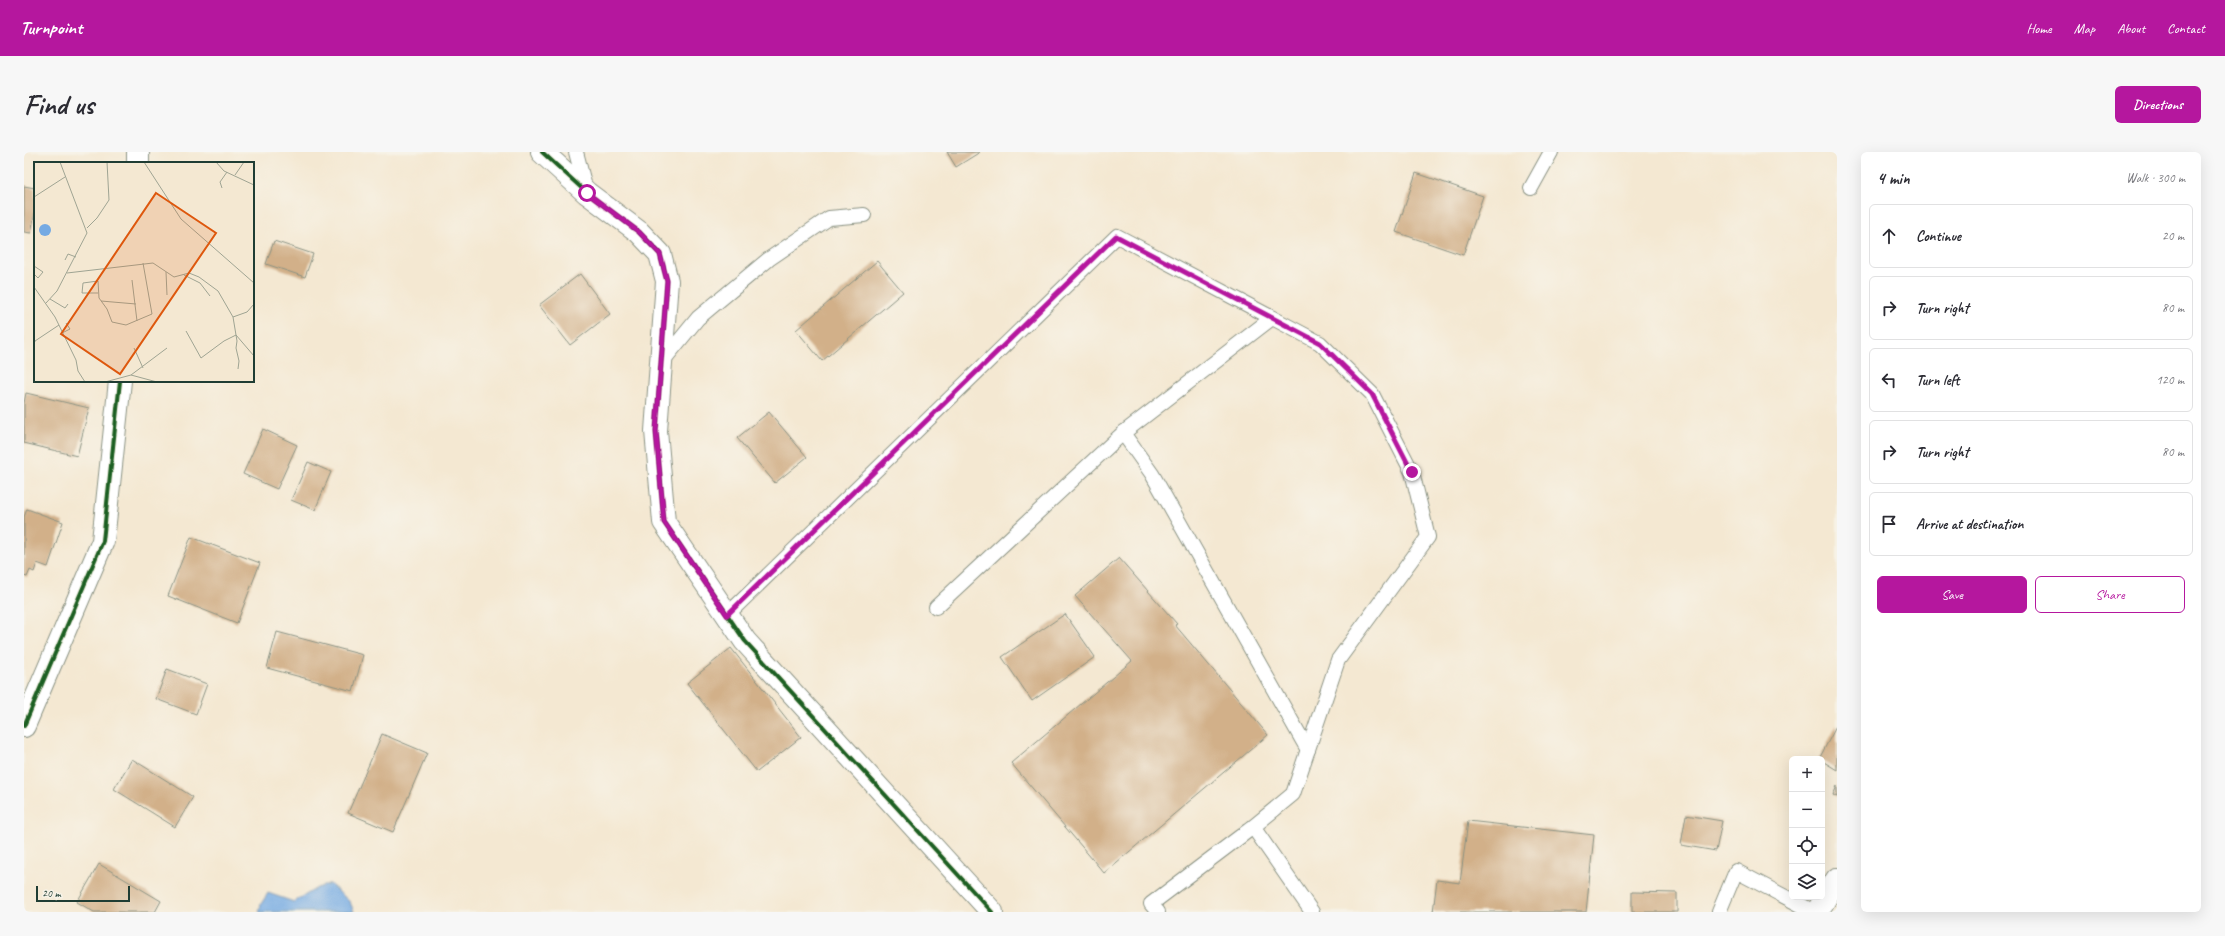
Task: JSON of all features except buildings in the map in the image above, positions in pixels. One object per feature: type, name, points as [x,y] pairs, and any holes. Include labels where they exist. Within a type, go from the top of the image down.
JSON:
[{"type":"street","points":[[542,152],[587,193],[639,232],[660,254],[667,281],[656,431],[664,522],[745,641],[992,912]]},
{"type":"street","points":[[24,726],[103,541],[120,382]]},
{"type":"street","points":[[1817,912],[1837,879]]},
{"type":"lane","points":[[576,152],[587,193]]},
{"type":"lane","points":[[1531,188],[1552,152]]},
{"type":"lane","points":[[660,364],[698,318],[769,260],[829,218],[864,214]]},
{"type":"lane","points":[[727,615],[1116,236],[1320,343],[1372,394],[1412,472],[1428,537],[1338,660],[1292,794],[1253,827],[1151,904],[1158,912]]},
{"type":"lane","points":[[936,607],[1123,434],[1272,318]]},
{"type":"lane","points":[[1123,434],[1152,474],[1308,750]]},
{"type":"lane","points":[[1253,827],[1312,912]]},
{"type":"lane","points":[[1719,912],[1736,871],[1814,912]]},
{"type":"water","points":[[330,884],[350,902],[354,912],[259,912],[261,904],[268,893],[294,902],[317,888]]},
{"type":"cycle path","points":[[542,152],[587,193],[639,232],[660,254],[667,281],[656,431],[664,522],[745,641],[992,912]]},
{"type":"cycle path","points":[[24,726],[103,541],[120,382]]},
{"type":"route","points":[[587,193],[639,232],[660,254],[667,281],[656,431],[664,522],[727,615],[1116,236],[1320,343],[1372,394],[1412,472]]}]
